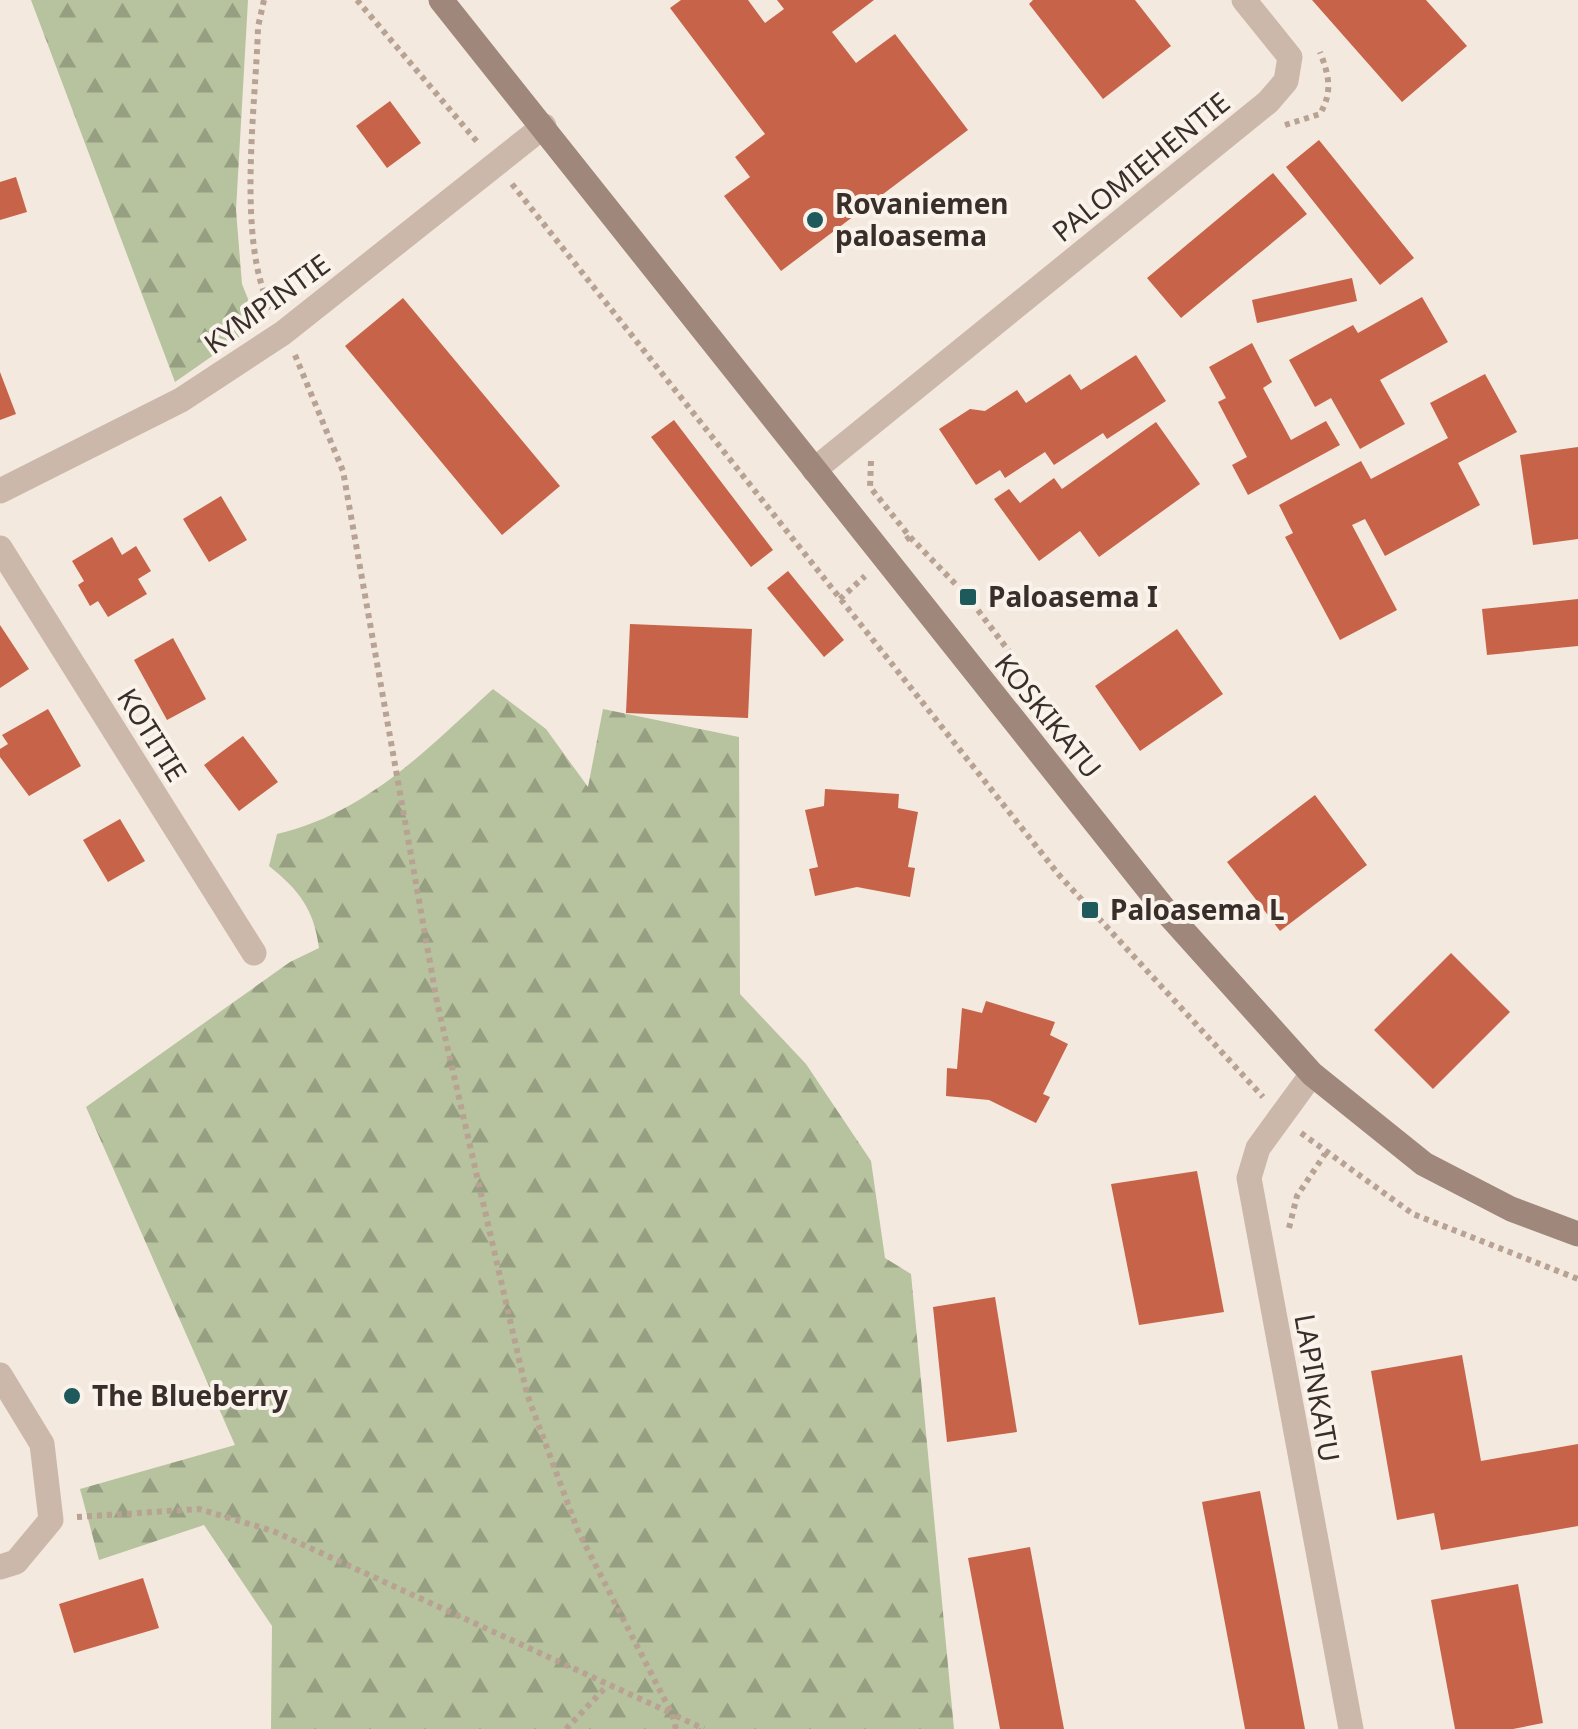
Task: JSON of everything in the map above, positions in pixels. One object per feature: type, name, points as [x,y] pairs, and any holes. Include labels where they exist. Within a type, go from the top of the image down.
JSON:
[{"type":"main road","name":"KOSKIKATU","points":[[441,0],[1169,915],[1312,1074],[1424,1164],[1510,1209],[1578,1234]]},
{"type":"street","name":"PALOMIEHENTIE","points":[[814,470],[1268,102],[1286,80],[1290,58],[1244,0]]},
{"type":"street","name":"KYMPINTIE","points":[[0,491],[181,400],[283,334],[544,126]]},
{"type":"street","name":"KOTITIE","points":[[0,548],[254,953]]},
{"type":"street","name":"LAPINKATU","points":[[1312,1074],[1258,1148],[1249,1178],[1351,1729]]},
{"type":"street","points":[[0,1375],[42,1444],[50,1520],[16,1562],[0,1568]]},
{"type":"path","points":[[264,0],[258,27],[252,214],[257,282],[310,383],[343,471],[437,1002],[527,1394],[578,1531],[672,1714],[676,1729]]},
{"type":"path","points":[[357,0],[498,166],[1058,876],[1279,1116],[1413,1214],[1578,1279]]},
{"type":"path","points":[[910,537],[968,597],[1011,654]]},
{"type":"path","points":[[1292,1246],[1288,1228],[1297,1196],[1326,1154]]},
{"type":"path","points":[[50,1520],[199,1509],[273,1530],[704,1729]]},
{"type":"path","points":[[566,1729],[606,1686]]},
{"type":"green space","points":[[31,0],[248,0],[236,210],[242,284],[258,324],[175,382]]},
{"type":"green space","points":[[493,689],[546,729],[588,787],[603,709],[739,737],[740,994],[806,1064],[871,1161],[885,1258],[911,1274],[954,1729],[271,1729],[272,1626],[204,1525],[99,1560],[80,1489],[235,1445],[86,1107],[290,962],[319,948],[303,901],[269,866],[277,834],[339,811],[367,795],[419,756]]},
{"type":"building","points":[[681,0],[748,0],[765,23],[784,9],[777,0],[874,0],[832,32],[856,63],[895,34],[968,130],[781,271],[724,196],[750,177],[735,157],[765,134],[670,8]]},
{"type":"building","points":[[1033,0],[1135,0],[1171,46],[1103,99],[1029,4]]},
{"type":"building","points":[[1312,0],[1426,0],[1467,46],[1402,102]]},
{"type":"building","points":[[390,101],[421,143],[387,168],[356,126]]},
{"type":"building","points":[[1319,140],[1414,258],[1380,285],[1286,167]]},
{"type":"building","points":[[1273,173],[1307,214],[1181,318],[1147,278]]},
{"type":"building","points":[[16,177],[27,212],[0,220],[0,182]]},
{"type":"building","points":[[1352,278],[1357,301],[1257,323],[1252,300]]},
{"type":"building","points":[[1422,297],[1448,342],[1380,380],[1405,424],[1360,449],[1331,398],[1315,407],[1289,360],[1353,325],[1358,333]]},
{"type":"building","points":[[403,298],[560,486],[502,535],[345,346]]},
{"type":"building","points":[[1252,343],[1272,382],[1263,388],[1291,440],[1326,421],[1340,445],[1248,495],[1232,465],[1247,457],[1218,402],[1226,398],[1209,367]]},
{"type":"building","points":[[1136,355],[1166,401],[1107,439],[1103,433],[1054,465],[1045,452],[1005,478],[1000,470],[976,485],[939,429],[970,409],[985,411],[1017,390],[1026,403],[1070,374],[1081,390]]},
{"type":"building","points":[[0,372],[16,414],[0,420]]},
{"type":"building","points":[[1485,374],[1517,432],[1458,463],[1480,505],[1385,556],[1365,519],[1352,525],[1397,610],[1340,640],[1285,537],[1293,533],[1279,505],[1361,461],[1371,479],[1448,438],[1430,403]]},
{"type":"building","points":[[674,420],[773,550],[751,567],[651,437]]},
{"type":"building","points":[[1156,422],[1200,484],[1099,557],[1080,531],[1039,561],[994,499],[1009,489],[1020,503],[1054,478],[1062,489]]},
{"type":"building","points":[[1578,447],[1578,539],[1533,545],[1520,455]]},
{"type":"building","points":[[221,496],[247,540],[209,562],[183,519]]},
{"type":"building","points":[[112,537],[122,555],[136,546],[151,571],[138,579],[147,594],[108,617],[98,601],[90,606],[78,585],[84,581],[72,561]]},
{"type":"building","points":[[788,571],[844,640],[824,657],[767,588]]},
{"type":"building","points":[[1578,599],[1578,646],[1487,655],[1482,609]]},
{"type":"building","points":[[630,624],[752,629],[748,718],[626,713]]},
{"type":"building","points":[[0,625],[29,669],[0,688]]},
{"type":"building","points":[[1177,629],[1223,694],[1140,751],[1095,686]]},
{"type":"building","points":[[173,638],[206,699],[167,720],[134,660]]},
{"type":"building","points":[[48,709],[81,766],[29,796],[0,757],[0,749],[8,744],[2,735]]},
{"type":"building","points":[[243,736],[278,782],[239,811],[204,765]]},
{"type":"building","points":[[825,789],[899,794],[898,808],[918,812],[908,867],[915,868],[910,897],[857,887],[815,896],[809,869],[818,867],[805,810],[824,806]]},
{"type":"building","points":[[1315,795],[1367,865],[1280,931],[1227,862]]},
{"type":"building","points":[[120,819],[145,861],[108,882],[83,840]]},
{"type":"building","points":[[1451,953],[1510,1012],[1433,1089],[1374,1030]]},
{"type":"building","points":[[986,1001],[1055,1022],[1050,1035],[1068,1044],[1043,1094],[1050,1097],[1036,1123],[989,1100],[946,1096],[947,1068],[957,1069],[962,1008],[982,1013]]},
{"type":"building","points":[[1197,1171],[1224,1312],[1139,1325],[1111,1184]]},
{"type":"building","points":[[995,1297],[1017,1432],[947,1442],[933,1307]]},
{"type":"building","points":[[1462,1355],[1481,1461],[1578,1444],[1578,1526],[1441,1550],[1434,1513],[1397,1520],[1371,1371]]},
{"type":"building","points":[[1260,1491],[1305,1729],[1245,1729],[1202,1502]]},
{"type":"building","points":[[1030,1547],[1064,1729],[1000,1729],[968,1558]]},
{"type":"building","points":[[143,1578],[159,1628],[74,1653],[59,1604]]},
{"type":"building","points":[[1518,1584],[1543,1723],[1513,1729],[1455,1729],[1431,1600]]},
{"type":"place","name":"Rovaniemen paloasema","points":[[815,220]]},
{"type":"place","name":"Paloasema I","points":[[968,597]]},
{"type":"place","name":"Paloasema L","points":[[1090,910]]},
{"type":"place","name":"The Blueberry","points":[[72,1396]]}]
